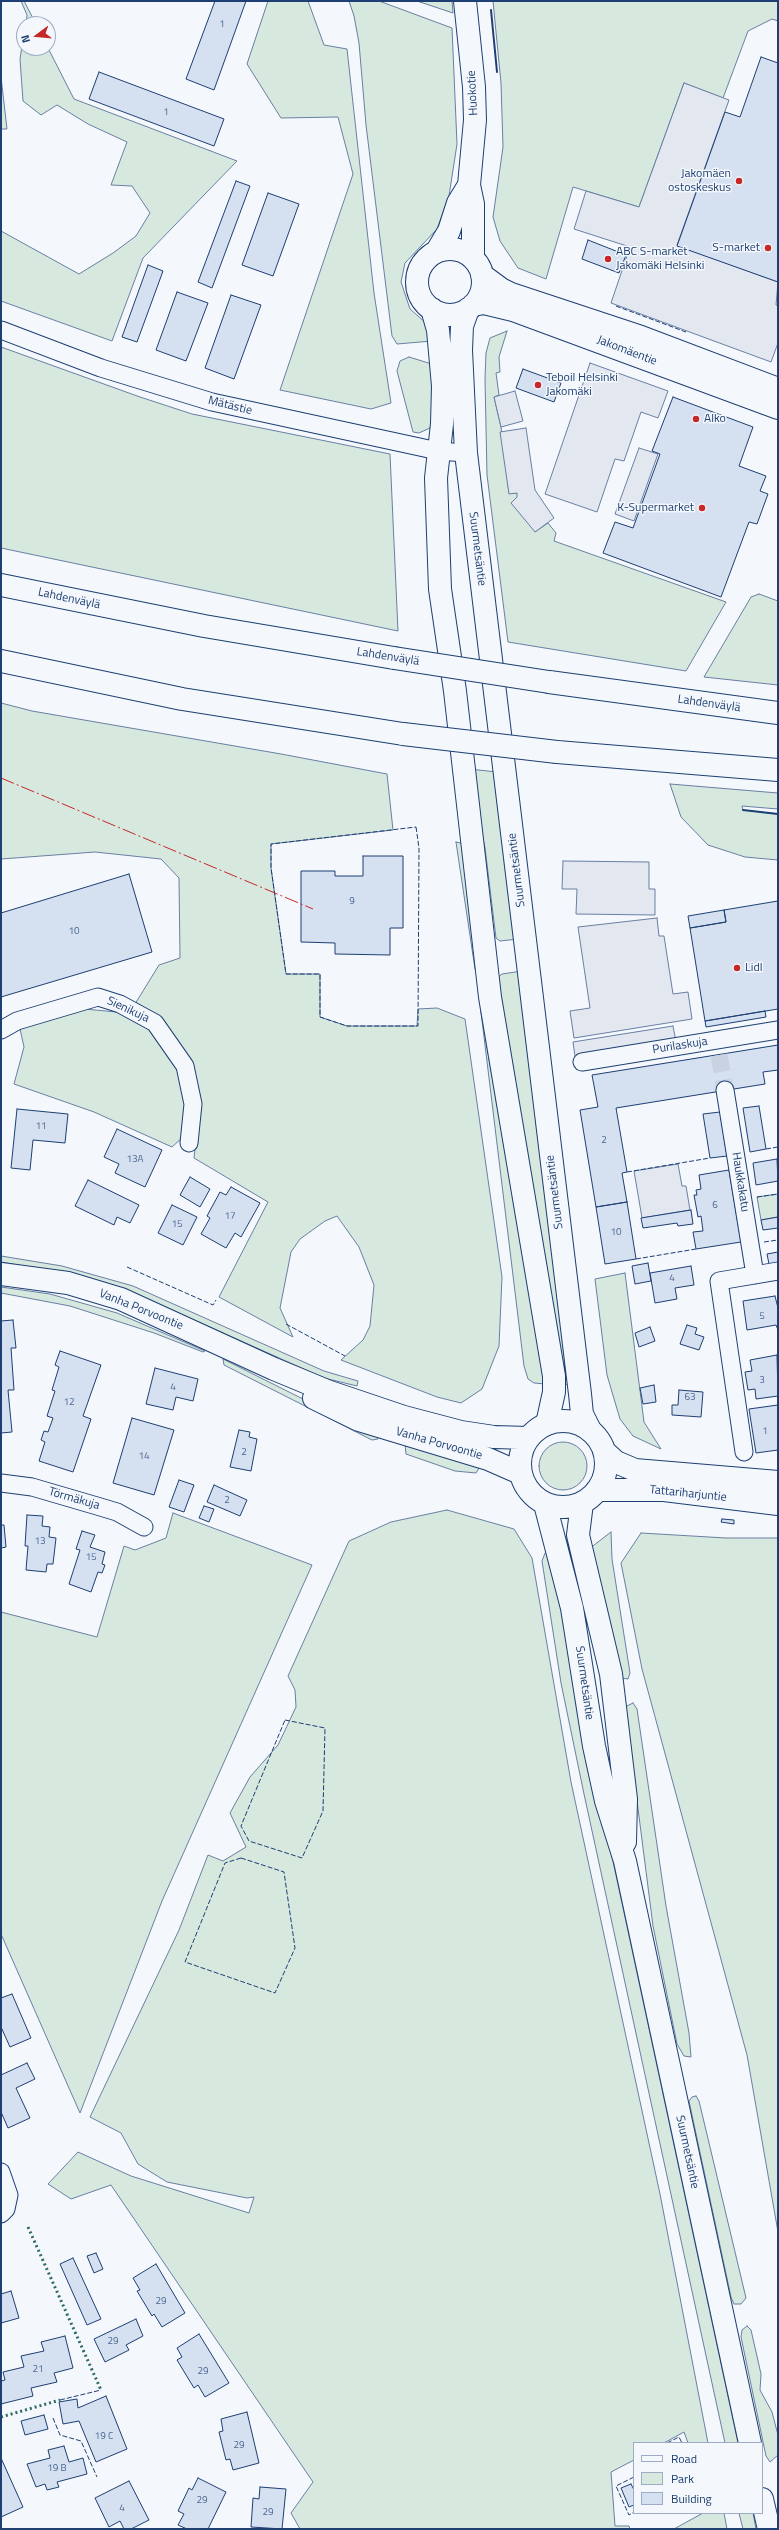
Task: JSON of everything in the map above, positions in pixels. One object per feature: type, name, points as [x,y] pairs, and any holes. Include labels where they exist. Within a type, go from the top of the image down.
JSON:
[{"type":"main road","name":"Huokotie","points":[[465,1],[474,87],[474,120],[469,185],[474,204],[477,266]]},
{"type":"main road","name":"Huokotie","points":[[437,251],[449,231],[458,204],[469,185]]},
{"type":"main road","points":[[432,309],[450,314],[471,307],[482,288],[477,266],[456,249],[437,251],[426,258],[417,275],[420,294],[432,309],[438,330],[443,386],[442,424],[438,451],[436,513],[440,589],[455,691],[490,997],[554,1376],[554,1392],[547,1424]]},
{"type":"main road","name":"Jakomäentie","points":[[477,266],[501,289],[511,294],[642,337],[778,389]]},
{"type":"main road","name":"Jakomäentie","points":[[471,307],[484,303],[513,310],[778,408]]},
{"type":"main road","name":"Suurmetsäntie","points":[[471,307],[462,326],[461,350],[466,453],[582,1414],[590,1430]]},
{"type":"main road","name":"Lahdenväylä","points":[[1,585],[204,626],[394,658],[548,682],[778,713]]},
{"type":"main road","points":[[1,661],[182,700],[403,734],[557,752],[778,770]]},
{"type":"main road","name":"Vanha Porvoontie","points":[[1,1274],[68,1283],[121,1299],[274,1369],[327,1391],[404,1417],[461,1432],[494,1437],[528,1438]]},
{"type":"main road","name":"Vanha Porvoontie","points":[[274,1369],[320,1402],[359,1420],[488,1459],[520,1473]]},
{"type":"main road","points":[[564,1421],[577,1424],[590,1430],[604,1451],[605,1466],[589,1496],[569,1507],[545,1504],[534,1497],[526,1487],[520,1473],[521,1453],[528,1438],[547,1424],[564,1421]]},
{"type":"main road","name":"Tattariharjuntie","points":[[604,1451],[616,1462],[635,1470],[778,1482]]},
{"type":"main road","name":"Tattariharjuntie","points":[[589,1496],[664,1490],[778,1504]]},
{"type":"main road","name":"Suurmetsäntie","points":[[589,1496],[578,1535],[611,1674],[626,1799],[625,1861]]},
{"type":"main road","name":"Suurmetsäntie","points":[[545,1504],[572,1608],[594,1746],[606,1801],[625,1861],[750,2442]]},
{"type":"main road","points":[[763,2504],[768,2529]]},
{"type":"street","name":"Mätästie","points":[[1,330],[101,368],[212,402],[438,451],[466,453]]},
{"type":"street","name":"Sienikuja","points":[[1,1030],[17,1021],[98,997],[120,1004],[155,1023],[185,1066],[193,1104],[189,1143]]},
{"type":"street","name":"Purilaskuja","points":[[582,1062],[718,1048],[778,1030]]},
{"type":"street","name":"Haukkakatu","points":[[725,1090],[755,1275]]},
{"type":"street","points":[[744,1452],[719,1281],[778,1271]]},
{"type":"street","name":"Törmäkuja","points":[[1,1483],[32,1487],[117,1512],[144,1527]]},
{"type":"street","points":[[1,2172],[9,2195],[6,2209],[1,2214]]},
{"type":"green space","points":[[21,1],[24,1],[32,16],[27,15]]},
{"type":"green space","points":[[268,1],[308,1],[324,45],[347,49],[374,293],[391,403],[371,409],[280,390],[353,174],[338,117],[281,118],[247,64]]},
{"type":"green space","points":[[349,1],[379,1],[452,28],[457,144],[449,196],[437,229],[405,263],[401,282],[410,309],[426,323],[432,341],[397,344],[392,336],[366,125],[359,43],[354,16]]},
{"type":"green space","points":[[417,1],[452,1],[453,13]]},
{"type":"green space","points":[[493,1],[778,1],[778,21],[772,19],[748,31],[723,98],[684,83],[639,207],[573,187],[546,279],[518,268],[500,241],[493,217],[503,147],[501,83]]},
{"type":"green space","points":[[20,56],[52,56],[74,99],[237,161],[143,258],[112,341],[1,301],[1,231],[79,274],[113,253],[136,236],[150,213],[132,186],[111,185],[127,142],[88,124],[57,105],[41,115],[23,101]]},
{"type":"green space","points":[[1,77],[7,129],[1,129]]},
{"type":"green space","points":[[507,331],[499,357],[500,372],[496,373],[499,395],[494,397],[501,427],[509,493],[517,493],[535,532],[548,523],[556,533],[554,541],[726,602],[686,671],[508,642],[487,475],[485,379],[486,353],[490,338]]},
{"type":"green space","points":[[1,347],[192,414],[390,454],[398,631],[1,548]]},
{"type":"green space","points":[[409,357],[435,365],[434,419],[430,428],[419,433],[413,432],[397,371],[400,361]]},
{"type":"green space","points":[[759,594],[778,601],[778,685],[704,677],[751,597]]},
{"type":"green space","points":[[1,703],[32,711],[387,774],[393,830],[271,844],[271,868],[286,974],[320,974],[320,1017],[347,1026],[417,1026],[418,1009],[437,1008],[465,1019],[502,1277],[499,1346],[482,1389],[461,1403],[437,1397],[341,1360],[363,1340],[370,1326],[374,1285],[359,1247],[337,1216],[325,1221],[300,1239],[291,1252],[280,1308],[293,1337],[219,1297],[268,1202],[194,1158],[200,1103],[135,1004],[159,965],[180,958],[179,878],[161,859],[95,852],[1,859]]},
{"type":"green space","points":[[469,769],[497,772],[518,939],[500,941],[496,938],[485,848]]},
{"type":"green space","points":[[670,784],[778,793],[778,809],[742,806],[743,810],[778,814],[778,860],[745,857],[708,845],[681,817]]},
{"type":"green space","points":[[456,842],[465,844],[478,974],[475,969]]},
{"type":"green space","points":[[522,971],[573,1385],[563,1384],[496,979],[502,974]]},
{"type":"green space","points":[[84,1009],[117,1012],[151,1027],[180,1068],[189,1105],[184,1136],[172,1147],[94,1112],[14,1084],[24,1047],[20,1029]]},
{"type":"green space","points":[[481,1012],[545,1384],[534,1383],[528,1379],[524,1366]]},
{"type":"green space","points":[[778,1194],[778,1217],[761,1220],[757,1197]]},
{"type":"green space","points":[[1,1256],[62,1266],[133,1286],[324,1371],[358,1381],[357,1386],[324,1378],[158,1304],[35,1268],[1,1262]]},
{"type":"green space","points":[[625,1273],[644,1422],[661,1449],[633,1436],[620,1419],[607,1375],[595,1279]]},
{"type":"green space","points":[[1,1287],[50,1294],[117,1313],[205,1351],[203,1352],[154,1333],[70,1306],[1,1293]]},
{"type":"green space","points":[[223,1359],[377,1436],[378,1439],[372,1440],[224,1365]]},
{"type":"green space","points":[[563,1442],[572,1444],[580,1449],[585,1457],[587,1466],[585,1475],[580,1483],[572,1488],[563,1490],[554,1488],[546,1483],[541,1475],[539,1466],[541,1457],[546,1449],[554,1444]]},
{"type":"green space","points":[[405,1444],[481,1465],[476,1473],[455,1471],[406,1454]]},
{"type":"green space","points":[[447,1510],[514,1529],[532,1558],[571,1782],[660,2194],[708,2442],[688,2442],[684,2432],[666,2442],[633,2442],[633,2461],[611,2472],[615,2526],[629,2526],[630,2529],[300,2529],[291,2513],[313,2482],[111,2185],[71,2199],[48,2184],[78,2152],[131,2176],[249,2213],[254,2197],[247,2198],[167,2182],[138,2164],[121,2133],[90,2117],[179,1930],[208,1855],[223,1861],[246,1847],[230,1813],[250,1777],[278,1745],[296,1707],[295,1690],[288,1676],[349,1541],[391,1522]]},
{"type":"green space","points":[[173,1513],[312,1565],[162,1901],[80,2113],[1,1934],[1,1612],[97,1637],[124,1546],[135,1550],[166,1538]]},
{"type":"green space","points":[[611,1532],[612,1559],[630,1673],[628,1679],[621,1678],[589,1549]]},
{"type":"green space","points":[[641,1533],[726,1538],[778,1538],[778,2232],[747,2055],[642,1669],[621,1563]]},
{"type":"green space","points":[[551,1550],[605,1824],[738,2442],[725,2442],[584,1794],[561,1683],[542,1561],[545,1553]]},
{"type":"green space","points":[[633,1703],[637,1709],[666,1906],[689,2033],[691,2057],[684,2056],[677,2044],[653,1926],[625,1707]]},
{"type":"green space","points":[[696,2096],[699,2101],[746,2298],[741,2304],[734,2304],[731,2297],[689,2101],[692,2097]]},
{"type":"green space","points":[[747,2326],[751,2330],[761,2374],[760,2390],[772,2412],[778,2435],[778,2455],[770,2462],[766,2456],[741,2337],[742,2330]]},
{"type":"green space","points":[[701,2514],[724,2514],[727,2529],[674,2529]]},
{"type":"green space","points":[[739,2514],[753,2514],[756,2529],[743,2529]]},
{"type":"shaded area","points":[[684,83],[729,100],[677,245],[778,282],[776,305],[778,306],[778,343],[771,362],[611,303],[630,247],[574,229],[586,191],[639,207]]},
{"type":"shaded area","points":[[590,363],[668,391],[658,418],[641,412],[624,461],[615,459],[597,512],[545,494]]},
{"type":"shaded area","points":[[515,391],[523,421],[501,427],[494,397]]},
{"type":"shaded area","points":[[526,428],[535,490],[554,518],[535,532],[511,503],[517,497],[517,493],[509,494],[500,432]]},
{"type":"shaded area","points":[[639,448],[658,454],[634,521],[615,514]]},
{"type":"shaded area","points":[[563,861],[649,862],[649,889],[655,889],[655,915],[576,914],[577,889],[562,889]]},
{"type":"shaded area","points":[[657,918],[659,936],[664,936],[673,994],[688,992],[692,1019],[574,1038],[570,1011],[590,1008],[578,927]]},
{"type":"shaded area","points":[[673,1026],[677,1047],[576,1063],[573,1042]]},
{"type":"shaded area","points":[[678,1164],[682,1186],[686,1186],[690,1210],[642,1218],[634,1171]]},
{"type":"building","points":[[215,1],[246,1],[214,90],[186,79]]},
{"type":"building","name":"Jakomäen ostoskeskus","points":[[761,57],[778,63],[778,282],[677,246],[725,112],[740,117]]},
{"type":"building","points":[[99,72],[224,119],[214,146],[89,99]]},
{"type":"building","points":[[236,181],[250,186],[212,288],[198,282]]},
{"type":"building","points":[[268,193],[299,204],[273,276],[242,265]]},
{"type":"building","points":[[588,240],[626,255],[619,273],[582,259]]},
{"type":"building","points":[[148,265],[163,271],[137,342],[122,337]]},
{"type":"building","points":[[177,292],[208,303],[186,361],[156,350]]},
{"type":"building","points":[[231,295],[261,305],[234,379],[205,368]]},
{"type":"building","name":"Teboil Helsinki Jakomäki","points":[[523,369],[561,383],[554,402],[516,388]]},
{"type":"building","name":"K-Supermarket","points":[[673,397],[753,427],[739,466],[766,476],[760,491],[768,494],[757,524],[749,522],[721,597],[603,553],[615,522],[633,528],[660,454],[652,451]]},
{"type":"building","points":[[363,856],[403,856],[403,928],[390,928],[390,955],[335,954],[335,943],[301,942],[301,871],[335,871],[335,876],[363,876]]},
{"type":"building","points":[[129,874],[152,952],[1,997],[1,913]]},
{"type":"building","name":"Lidl","points":[[778,901],[778,1009],[705,1021],[690,928],[726,922],[724,910]]},
{"type":"building","points":[[724,910],[726,922],[690,928],[688,916]]},
{"type":"building","points":[[765,1011],[766,1017],[706,1027],[705,1021]]},
{"type":"building","points":[[778,1045],[778,1070],[763,1072],[765,1084],[616,1108],[627,1172],[622,1173],[627,1202],[596,1207],[580,1110],[598,1107],[592,1075]]},
{"type":"building","points":[[759,1106],[766,1149],[750,1152],[743,1108]]},
{"type":"building","points":[[17,1109],[68,1114],[65,1143],[33,1140],[30,1170],[11,1168]]},
{"type":"building","points":[[720,1112],[727,1156],[710,1158],[703,1114]]},
{"type":"building","points":[[117,1129],[162,1150],[145,1187],[115,1173],[119,1164],[104,1157]]},
{"type":"building","points":[[777,1159],[778,1181],[756,1185],[753,1163]]},
{"type":"building","points":[[729,1170],[741,1242],[696,1249],[693,1232],[703,1231],[701,1216],[698,1217],[694,1195],[697,1195],[696,1190],[701,1189],[699,1175]]},
{"type":"building","points":[[190,1177],[210,1189],[200,1207],[180,1195]]},
{"type":"building","points":[[88,1180],[139,1205],[130,1223],[117,1217],[114,1225],[75,1206]]},
{"type":"building","points":[[231,1187],[260,1203],[241,1237],[235,1233],[226,1248],[201,1234],[210,1218],[207,1216],[220,1192],[226,1195]]},
{"type":"building","points":[[627,1202],[636,1259],[605,1264],[596,1207]]},
{"type":"building","points":[[172,1205],[197,1217],[183,1245],[158,1233]]},
{"type":"building","points":[[691,1210],[693,1224],[678,1226],[677,1223],[643,1228],[641,1218]]},
{"type":"building","points":[[778,1217],[778,1228],[763,1230],[761,1220]]},
{"type":"building","points":[[778,1252],[778,1263],[769,1264],[767,1254]]},
{"type":"building","points":[[648,1263],[651,1281],[635,1284],[632,1266]]},
{"type":"building","points":[[691,1266],[694,1285],[675,1288],[677,1299],[655,1303],[650,1273]]},
{"type":"building","points":[[775,1296],[778,1308],[778,1330],[776,1325],[747,1330],[743,1301]]},
{"type":"building","points":[[13,1320],[16,1348],[11,1348],[14,1390],[8,1390],[12,1432],[1,1433],[1,1321]]},
{"type":"building","points":[[687,1325],[697,1328],[695,1334],[704,1337],[699,1350],[680,1344]]},
{"type":"building","points":[[650,1327],[655,1341],[639,1347],[635,1333]]},
{"type":"building","points":[[60,1351],[101,1365],[83,1416],[91,1419],[73,1472],[39,1461],[45,1442],[41,1440],[44,1431],[48,1432],[53,1418],[47,1416],[55,1391],[52,1390],[59,1367],[55,1365]]},
{"type":"building","points":[[777,1355],[778,1396],[756,1399],[755,1389],[748,1390],[745,1372],[752,1371],[750,1360]]},
{"type":"building","points":[[155,1368],[198,1379],[193,1401],[176,1397],[173,1410],[146,1404]]},
{"type":"building","points":[[654,1385],[656,1402],[643,1404],[640,1388]]},
{"type":"building","points":[[679,1390],[703,1392],[701,1417],[672,1415],[672,1405],[678,1405]]},
{"type":"building","points":[[778,1405],[778,1450],[756,1453],[749,1409]]},
{"type":"building","points":[[132,1418],[174,1430],[154,1495],[113,1483]]},
{"type":"building","points":[[239,1430],[250,1432],[249,1437],[257,1439],[251,1471],[230,1467]]},
{"type":"building","points":[[179,1480],[194,1485],[184,1512],[169,1507]]},
{"type":"building","points":[[214,1485],[247,1500],[240,1516],[207,1502]]},
{"type":"building","points":[[204,1506],[214,1509],[209,1522],[199,1518]]},
{"type":"building","points":[[27,1515],[43,1516],[42,1526],[50,1527],[49,1537],[56,1538],[53,1564],[47,1564],[46,1572],[26,1570],[28,1546],[25,1546]]},
{"type":"building","points":[[722,1519],[734,1520],[734,1524],[721,1522]]},
{"type":"building","points":[[1,1525],[4,1525],[6,1547],[1,1548]]},
{"type":"building","points":[[82,1531],[95,1535],[90,1547],[105,1552],[102,1564],[105,1565],[102,1573],[98,1572],[91,1592],[69,1584],[80,1550],[76,1549]]},
{"type":"building","points":[[12,1994],[31,2038],[10,2047],[1,2027],[1,1998]]},
{"type":"building","points":[[27,2063],[35,2079],[16,2088],[30,2118],[8,2128],[1,2112],[1,2075]]},
{"type":"building","points":[[96,2253],[103,2269],[94,2273],[87,2256]]},
{"type":"building","points":[[73,2258],[101,2319],[87,2325],[60,2264]]},
{"type":"building","points":[[156,2264],[185,2313],[162,2327],[154,2314],[152,2316],[137,2291],[140,2290],[133,2278]]},
{"type":"building","points":[[11,2291],[19,2318],[1,2323],[1,2294]]},
{"type":"building","points":[[136,2319],[143,2336],[126,2345],[129,2350],[105,2362],[94,2339]]},
{"type":"building","points":[[199,2334],[229,2383],[205,2397],[198,2385],[194,2388],[177,2360],[182,2357],[177,2348]]},
{"type":"building","points":[[65,2336],[73,2368],[54,2373],[57,2382],[31,2388],[33,2396],[1,2404],[1,2381],[5,2380],[3,2372],[24,2367],[21,2356],[44,2351],[41,2342]]},
{"type":"building","points":[[106,2396],[127,2449],[96,2462],[79,2421],[63,2424],[59,2402],[77,2399],[78,2408]]},
{"type":"building","points":[[247,2412],[259,2463],[233,2470],[230,2459],[226,2460],[219,2432],[223,2431],[221,2419]]},
{"type":"building","points":[[44,2415],[48,2429],[25,2435],[21,2421]]},
{"type":"building","points":[[64,2446],[69,2462],[83,2458],[87,2474],[57,2482],[59,2487],[47,2490],[45,2484],[36,2487],[27,2464],[50,2458],[48,2450]]},
{"type":"building","points":[[1,2458],[23,2507],[1,2517]]},
{"type":"building","points":[[198,2478],[226,2492],[208,2529],[187,2529],[178,2525],[184,2514],[178,2511],[189,2488],[192,2490]]},
{"type":"building","points":[[129,2481],[149,2520],[131,2529],[124,2529],[120,2521],[109,2527],[95,2498]]},
{"type":"building","points":[[631,2484],[633,2488],[633,2505],[629,2507],[621,2488]]},
{"type":"building","points":[[260,2487],[286,2489],[282,2529],[251,2527],[253,2498],[259,2499]]},
{"type":"tunnel","points":[[719,1055],[725,1090]]},
{"type":"hedge","points":[[28,2227],[101,2390]]},
{"type":"hedge","points":[[1,2417],[60,2400]]},
{"type":"fence","points":[[616,306],[686,332]]},
{"type":"fence","points":[[416,827],[419,848],[418,1026],[347,1026],[320,1017],[320,974],[286,974],[271,868],[271,844],[416,827]]},
{"type":"fence","points":[[766,1149],[778,1147]]},
{"type":"fence","points":[[627,1172],[710,1158]]},
{"type":"fence","points":[[757,1197],[778,1194]]},
{"type":"fence","points":[[764,1242],[778,1240]]},
{"type":"fence","points":[[636,1259],[696,1249]]},
{"type":"fence","points":[[127,1267],[213,1305],[216,1300]]},
{"type":"fence","points":[[286,1324],[345,1356]]},
{"type":"fence","points":[[285,1720],[325,1728],[323,1811],[302,1858],[249,1841],[241,1826],[285,1720]]},
{"type":"fence","points":[[241,1858],[284,1872],[295,1948],[275,1993],[185,1962],[225,1863],[241,1858]]},
{"type":"fence","points":[[60,2400],[101,2390]]},
{"type":"fence","points":[[53,2418],[60,2435],[81,2441],[97,2477]]},
{"type":"fence","points":[[669,2442],[679,2437],[682,2442]]},
{"type":"fence","points":[[633,2478],[616,2486],[629,2515],[633,2513]]},
{"type":"wall","points":[[491,10],[497,72]]},
{"type":"wall","points":[[743,810],[778,814]]},
{"type":"power","points":[[1,778],[313,909]]},
{"type":"place","name":"Jakomäen ostoskeskus","points":[[739,181]]},
{"type":"place","name":"S-market","points":[[768,248]]},
{"type":"place","name":"ABC S-market Jakomäki Helsinki","points":[[608,259]]},
{"type":"place","name":"Teboil Helsinki Jakomäki","points":[[538,385]]},
{"type":"place","name":"Alko","points":[[696,419]]},
{"type":"place","name":"K-Supermarket","points":[[702,508]]},
{"type":"place","name":"Lidl","points":[[737,968]]}]
